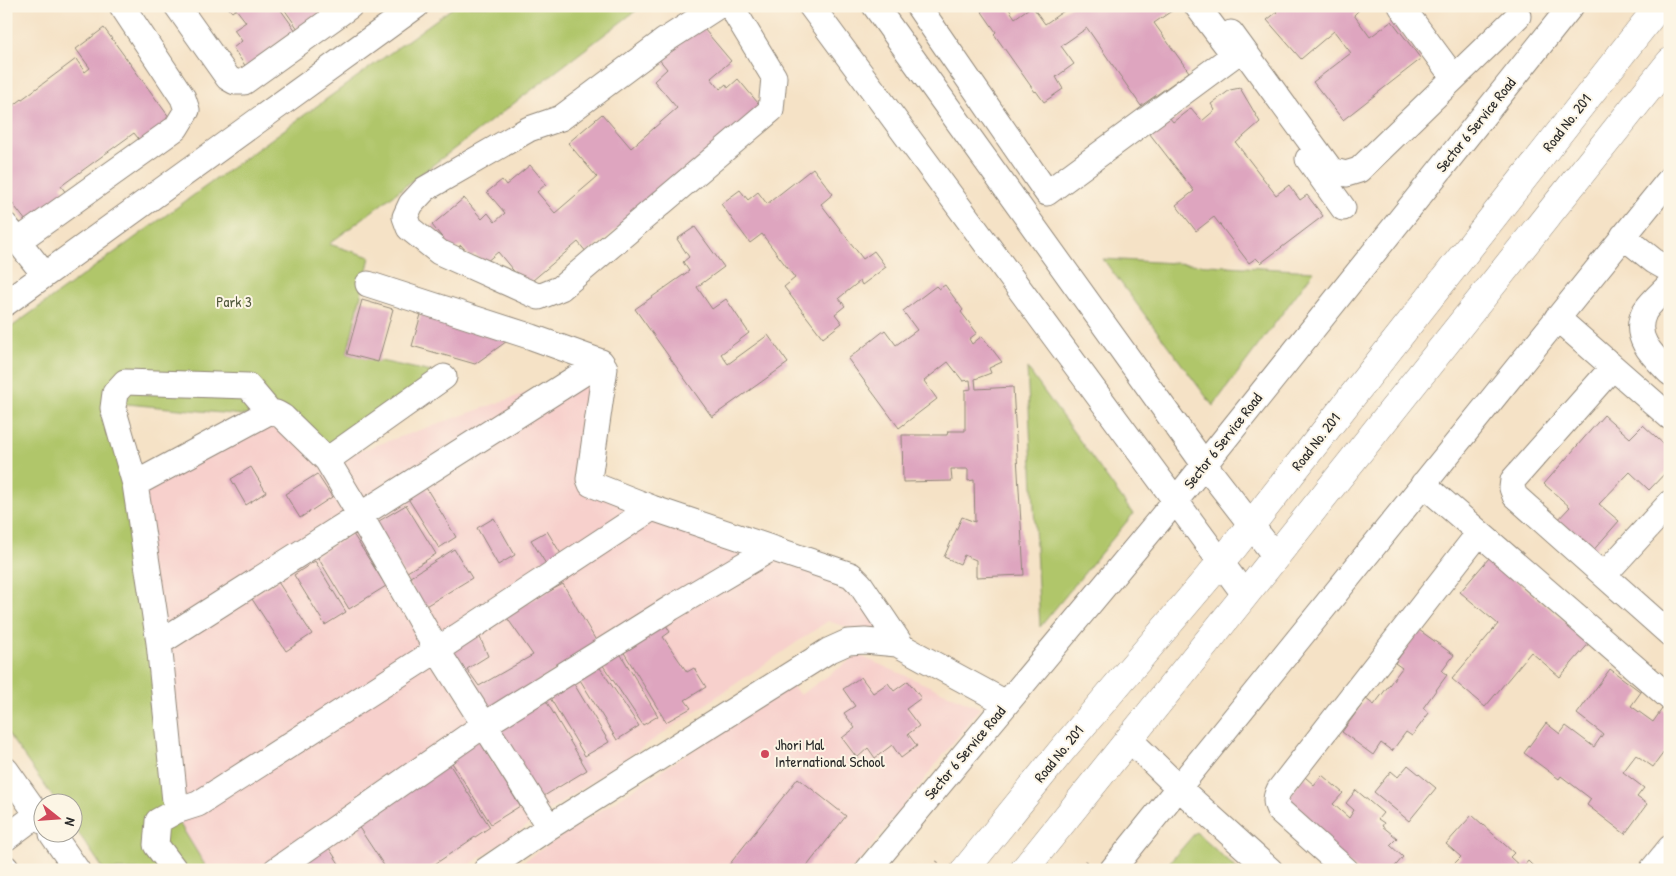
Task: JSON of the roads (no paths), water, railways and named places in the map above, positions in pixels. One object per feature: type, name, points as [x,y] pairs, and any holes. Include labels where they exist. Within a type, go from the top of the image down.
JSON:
[{"type":"main road","name":"Road No. 201","points":[[965,870],[1062,750],[1251,525],[1659,6]]},
{"type":"main road","points":[[1024,870],[1670,62]]},
{"type":"street","points":[[44,274],[12,233],[176,128],[187,110],[183,98],[122,6]]},
{"type":"street","points":[[177,6],[228,78],[235,82],[244,82],[350,6]]},
{"type":"street","points":[[718,6],[664,41],[562,118],[529,129],[425,189],[411,204],[405,217],[409,228],[439,252],[539,297],[561,288],[771,110],[774,77],[731,6]]},
{"type":"street","points":[[811,6],[1245,595]]},
{"type":"street","points":[[875,6],[1204,464],[1276,556]]},
{"type":"street","points":[[1197,6],[1343,208]]},
{"type":"street","points":[[1211,6],[1331,170],[1346,174],[1359,170],[1454,78],[1514,11],[1540,45]]},
{"type":"street","points":[[1401,6],[1454,78]]},
{"type":"street","points":[[6,303],[409,8]]},
{"type":"street","name":"Sector 6 Service Road","points":[[868,870],[1176,500],[1540,45],[1567,8]]},
{"type":"street","points":[[903,45],[924,15],[1047,193],[1234,55]]},
{"type":"street","points":[[1112,870],[1670,179]]},
{"type":"street","points":[[1623,236],[1654,261],[1670,270]]},
{"type":"street","points":[[368,284],[532,337],[601,362],[605,368],[589,482],[594,486],[652,508],[851,575],[860,584],[901,646]]},
{"type":"street","points":[[1670,284],[1644,313],[1641,325],[1642,338],[1650,353],[1670,373]]},
{"type":"street","points":[[1557,318],[1670,417]]},
{"type":"street","points":[[159,643],[601,362]]},
{"type":"street","points":[[1613,366],[1513,480],[1512,488],[1515,496],[1670,634]]},
{"type":"street","points":[[327,460],[444,377]]},
{"type":"street","points":[[176,811],[159,643],[136,484],[113,408],[115,394],[125,382],[248,386],[270,412]]},
{"type":"street","points":[[136,484],[270,412],[277,413],[283,417],[327,460],[437,650],[549,826]]},
{"type":"street","points":[[1422,484],[1670,698]]},
{"type":"street","points":[[1604,575],[1670,503]]},
{"type":"street","points":[[175,870],[156,845],[158,821],[176,811],[198,804],[437,650],[652,508]]},
{"type":"street","points":[[1346,870],[1279,810],[1275,803],[1276,795],[1479,533]]},
{"type":"street","points":[[276,870],[484,725],[772,548]]},
{"type":"street","points":[[486,870],[549,826],[828,651],[848,642],[865,641],[897,644],[1006,703]]},
{"type":"street","points":[[1130,739],[1179,788],[1270,870]]},
{"type":"street","points":[[6,770],[32,806]]},
{"type":"street","points":[[6,838],[32,822]]},
{"type":"street","points":[[59,844],[78,870]]},
{"type":"street","points":[[1652,870],[1670,848]]},
{"type":"place","name":"Jhori Mal International School","points":[[765,754]]},
{"type":"park label","name":"Park 3","points":[[234,302]]}]
